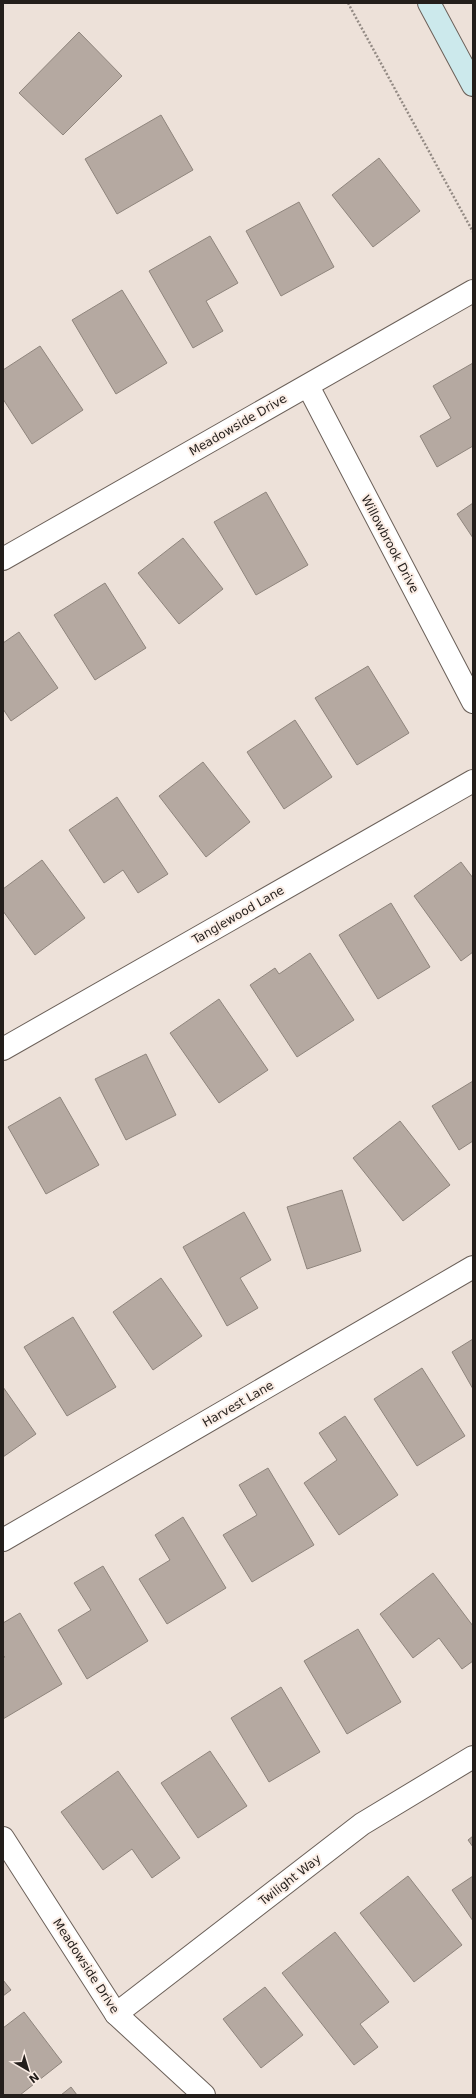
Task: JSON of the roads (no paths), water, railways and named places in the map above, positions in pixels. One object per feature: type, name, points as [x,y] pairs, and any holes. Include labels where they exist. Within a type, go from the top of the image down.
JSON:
[{"type":"main road","points":[[429,3],[473,84]]},
{"type":"street","name":"Meadowside Drive","points":[[3,559],[473,291]]},
{"type":"street","name":"Willowbrook Drive","points":[[308,386],[473,702]]},
{"type":"street","name":"Tanglewood Lane","points":[[3,1049],[473,781]]},
{"type":"street","name":"Harvest Lane","points":[[3,1540],[473,1267]]},
{"type":"street","name":"Twilight Way","points":[[116,2014],[362,1824],[473,1758]]},
{"type":"street","name":"Meadowside Drive","points":[[3,1838],[116,2014],[204,2095]]}]
